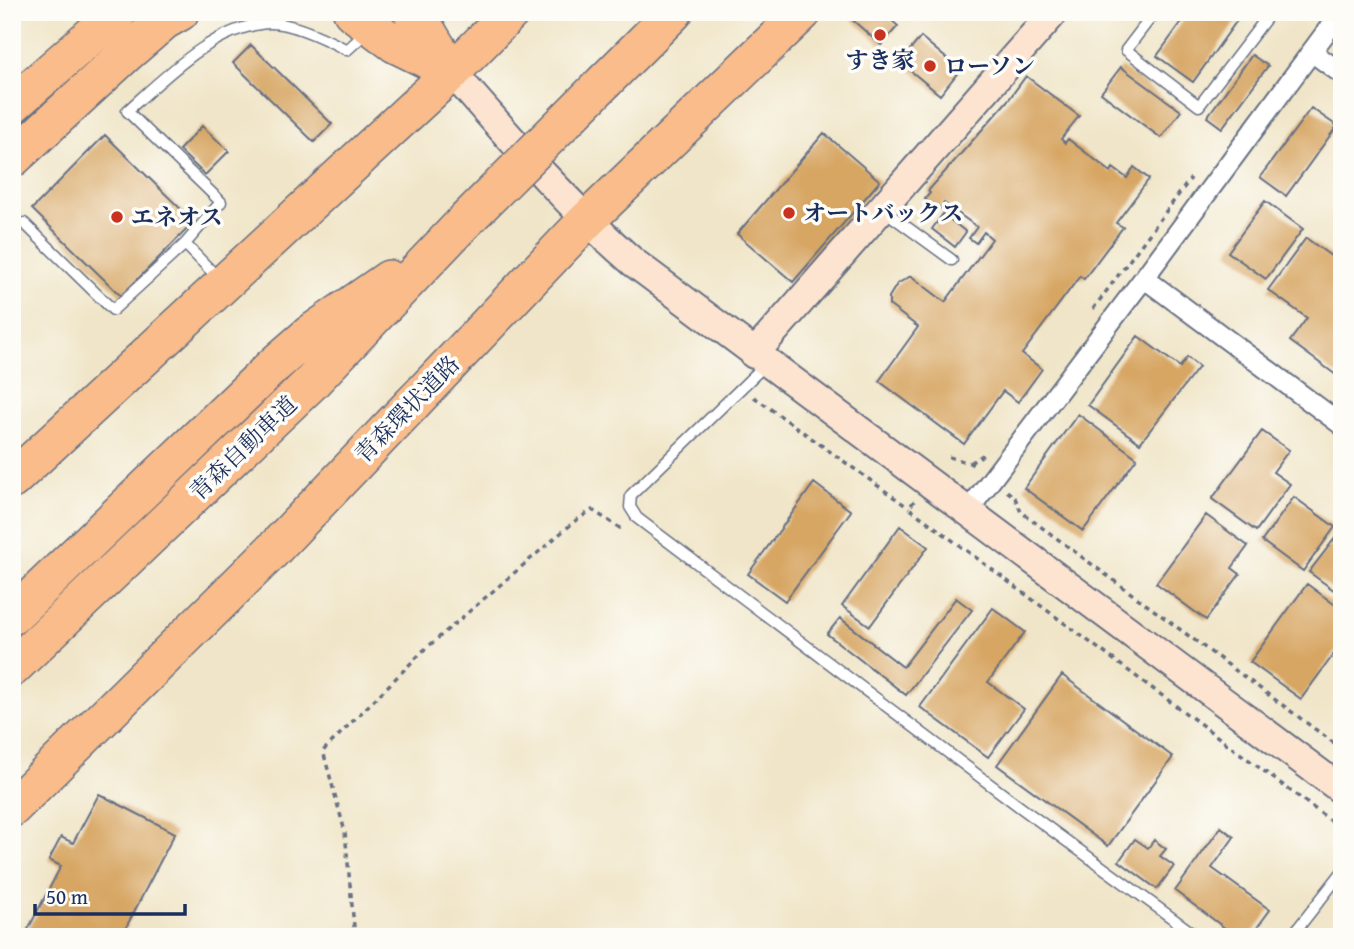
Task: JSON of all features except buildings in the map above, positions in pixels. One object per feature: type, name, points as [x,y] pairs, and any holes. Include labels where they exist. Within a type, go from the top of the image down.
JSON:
[{"type":"highway","points":[[12,105],[118,12]]},
{"type":"highway","points":[[12,159],[128,52],[164,21],[180,12]]},
{"type":"highway","points":[[412,12],[420,19],[452,72]]},
{"type":"highway","points":[[12,480],[452,72],[511,12]]},
{"type":"highway","name":"青森自動車道","points":[[12,671],[311,383],[466,220],[674,12]]},
{"type":"highway","name":"青森環状道路","points":[[12,808],[272,551],[586,221],[803,12]]},
{"type":"highway","points":[[362,20],[395,44],[452,72]]},
{"type":"highway","name":"青森自動車道","points":[[12,616],[274,365],[311,333],[429,251],[466,220]]},
{"type":"highway","points":[[12,604],[50,581]]},
{"type":"street","points":[[760,359],[882,208],[1054,12]]},
{"type":"street","points":[[967,512],[1341,12]]},
{"type":"street","points":[[1312,52],[1342,75]]},
{"type":"street","points":[[452,72],[553,187],[586,221],[633,262],[1342,790]]},
{"type":"street","points":[[1144,278],[1342,425]]},
{"type":"lane","points":[[1154,12],[1126,50],[1199,106],[1271,12]]},
{"type":"lane","points":[[24,223],[113,310],[185,243],[222,202],[127,111],[175,68],[242,27],[274,23],[321,36],[347,50],[362,20]]},
{"type":"lane","points":[[882,208],[952,260]]},
{"type":"lane","points":[[185,243],[224,284]]},
{"type":"lane","points":[[760,359],[741,388],[631,495],[630,507],[638,518],[1020,807],[1198,937]]},
{"type":"lane","points":[[1291,937],[1342,872]]},
{"type":"path","points":[[1092,310],[1191,178]]},
{"type":"path","points":[[741,388],[909,508],[1342,829]]},
{"type":"path","points":[[970,463],[985,454],[993,443]]},
{"type":"path","points":[[949,457],[970,463],[1015,498],[1021,512],[1342,749]]},
{"type":"path","points":[[909,508],[929,484]]},
{"type":"path","points":[[355,937],[345,832],[323,751],[424,650],[575,521],[592,510],[620,528],[638,518]]},
{"type":"place","name":"すき家","points":[[880,35]]},
{"type":"place","name":"ローソン","points":[[930,66]]},
{"type":"place","name":"オートバックス","points":[[789,213]]},
{"type":"place","name":"エネオス","points":[[117,217]]}]
